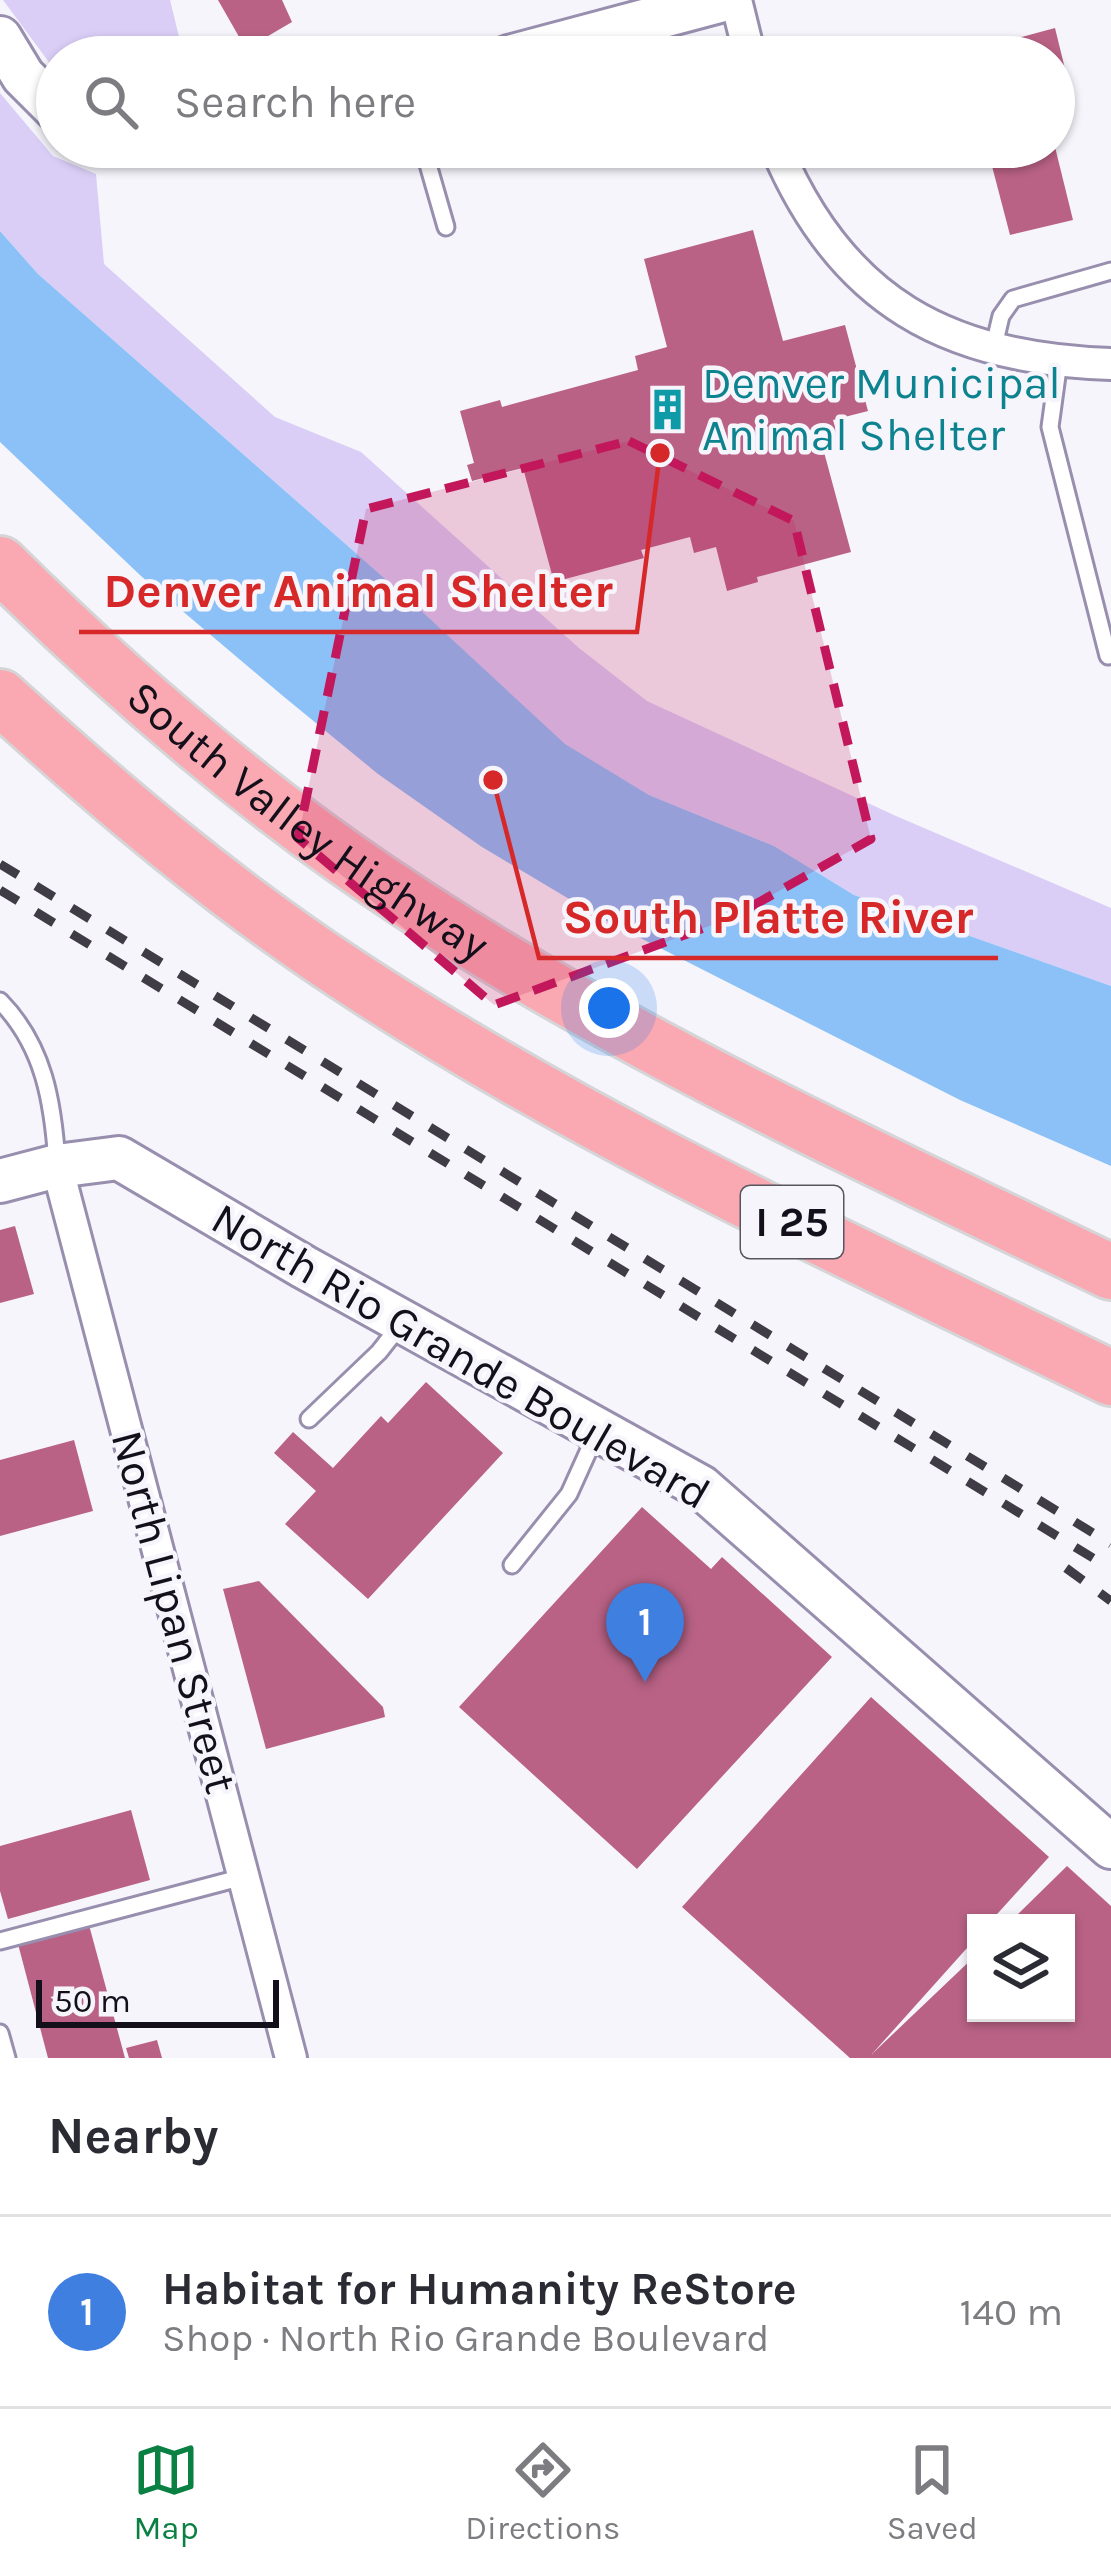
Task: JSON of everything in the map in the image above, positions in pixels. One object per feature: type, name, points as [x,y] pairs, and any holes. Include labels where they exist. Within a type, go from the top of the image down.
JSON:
[{"type":"highway","name":"South Valley Highway","points":[[0,564],[140,695],[279,809],[442,922],[583,1005],[795,1118],[1111,1272]]},
{"type":"highway","name":"I 25","points":[[0,698],[118,802],[239,898],[343,972],[478,1057],[614,1132],[1111,1378]]},
{"type":"street","points":[[587,36],[723,0]]},
{"type":"street","points":[[736,0],[745,36]]},
{"type":"street","points":[[0,38],[36,89]]},
{"type":"street","points":[[786,168],[808,212],[860,274],[939,332],[993,350],[1111,364]]},
{"type":"street","name":"North Rio Grande Boulevard","points":[[0,1181],[57,1166],[119,1158],[701,1487],[1111,1847]]},
{"type":"street","name":"North Lipan Street","points":[[57,1166],[291,2058]]},
{"type":"lane","points":[[429,168],[446,227]]},
{"type":"lane","points":[[993,350],[1001,316],[1013,299],[1111,271]]},
{"type":"lane","points":[[1059,361],[1050,428],[1108,656]]},
{"type":"lane","points":[[0,1001],[24,1025],[53,1104],[57,1166]]},
{"type":"lane","points":[[309,1419],[379,1352],[403,1322]]},
{"type":"lane","points":[[512,1565],[569,1494],[598,1430]]},
{"type":"lane","points":[[0,1941],[243,1877]]},
{"type":"lane","points":[[0,2033],[7,2058]]},
{"type":"highlighted area","points":[[629,441],[794,521],[871,839],[731,918],[494,1005],[298,838],[366,509]]},
{"type":"shaded area","points":[[3,0],[170,0],[179,36],[36,36],[36,45]]},
{"type":"shaded area","points":[[0,93],[36,136],[36,168],[82,168],[96,174],[104,264],[275,417],[361,452],[579,648],[647,701],[1111,908],[1111,986],[854,895],[774,846],[649,795],[564,744],[415,605],[38,274],[0,231]]},
{"type":"water","points":[[0,231],[38,274],[415,605],[565,744],[649,795],[774,846],[854,895],[1111,986],[1111,1166],[960,1100],[601,918],[482,847],[378,774],[283,696],[141,576],[0,442]]},
{"type":"building","points":[[218,0],[282,0],[292,22],[268,36],[239,36]]},
{"type":"building","points":[[1055,28],[1057,36],[1025,36]]},
{"type":"building","points":[[992,168],[1060,168],[1073,220],[1010,235]]},
{"type":"building","name":"Denver Municipal Animal Shelter","points":[[753,230],[783,341],[845,325],[868,411],[833,420],[841,448],[824,452],[851,552],[757,577],[758,582],[727,591],[716,547],[694,553],[690,537],[641,550],[644,558],[554,582],[523,468],[472,481],[467,465],[474,463],[460,411],[500,400],[502,407],[638,370],[635,356],[667,347],[644,259]]},
{"type":"building","points":[[15,1226],[34,1294],[0,1303],[0,1230]]},
{"type":"building","points":[[426,1382],[503,1453],[368,1599],[285,1524],[316,1491],[274,1453],[293,1432],[333,1468],[381,1416],[388,1423]]},
{"type":"building","points":[[74,1440],[93,1511],[0,1536],[0,1460]]},
{"type":"building","points":[[642,1507],[711,1569],[722,1557],[832,1657],[637,1869],[459,1707]]},
{"type":"building","points":[[259,1581],[383,1707],[385,1717],[266,1749],[223,1589]]},
{"type":"building","points":[[871,1697],[1049,1857],[997,1914],[967,1914],[967,1948],[872,2054],[967,1964],[967,2022],[1075,2022],[1075,1914],[1018,1914],[1067,1866],[1111,1906],[1111,2058],[850,2058],[682,1907]]},
{"type":"building","points":[[131,1810],[150,1880],[8,1919],[0,1891],[0,1846]]},
{"type":"building","points":[[89,1925],[125,2058],[48,2058],[18,1944]]},
{"type":"building","points":[[157,2040],[162,2058],[129,2058],[126,2048]]},
{"type":"railway","points":[[0,864],[1111,1544]]},
{"type":"railway","points":[[0,890],[1111,1569]]},
{"type":"railway","points":[[1066,1568],[1111,1601]]},
{"type":"place","name":"Denver Municipal Animal Shelter","points":[[668,409]]},
{"type":"place","name":"Denver Animal Shelter","points":[[660,453]]},
{"type":"place","name":"South Platte River","points":[[493,780]]},
{"type":"place","name":"Habitat for Humanity ReStore","points":[[645,1682]]}]
